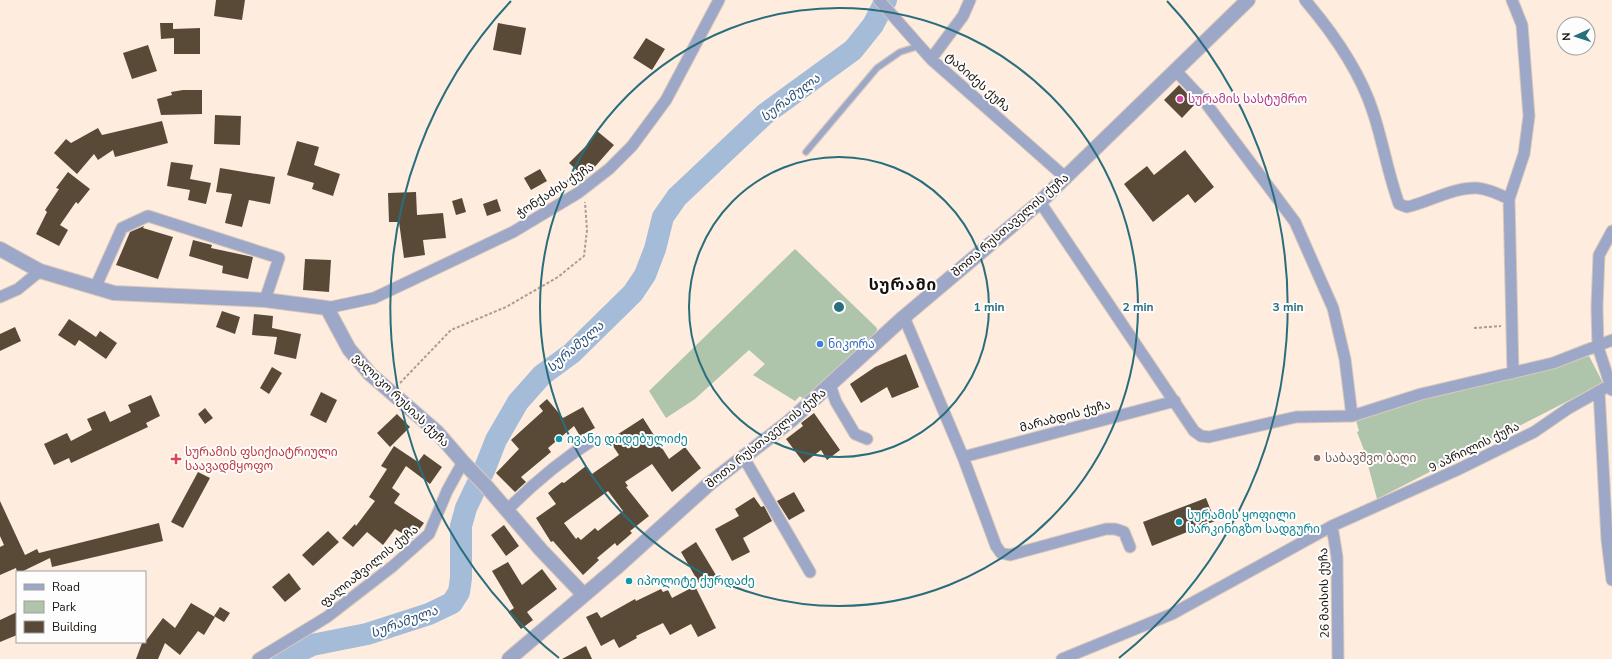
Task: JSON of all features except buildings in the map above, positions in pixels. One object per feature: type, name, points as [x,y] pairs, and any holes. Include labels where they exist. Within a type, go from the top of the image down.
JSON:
[{"type":"street","name":"ჭონქაძის ქუჩა","points":[[327,308],[374,298],[513,232],[578,193],[608,169],[632,146],[666,100],[719,0]]},
{"type":"street","name":"ტაბიძეს ქუჩა","points":[[879,0],[931,59],[1066,178]]},
{"type":"street","points":[[931,59],[963,16],[970,0]]},
{"type":"street","name":"შოთა რუსთაველის ქუჩა","points":[[509,659],[584,595],[709,484],[790,421],[904,317],[1040,202],[1248,0]]},
{"type":"street","points":[[1305,0],[1340,45],[1373,110],[1399,204],[1407,207],[1461,190],[1476,188],[1489,190],[1509,198]]},
{"type":"street","points":[[1512,0],[1522,25],[1529,116],[1524,154],[1509,198],[1513,373]]},
{"type":"street","points":[[1176,71],[1205,102],[1295,222],[1333,308],[1344,359],[1352,416]]},
{"type":"street","points":[[1040,202],[1175,401],[1194,432],[1201,436],[1209,437],[1296,417],[1352,416],[1421,394],[1553,363],[1598,347],[1612,340]]},
{"type":"street","points":[[95,288],[122,228],[148,216],[279,258],[265,300]]},
{"type":"street","points":[[1611,387],[1598,347],[1599,255],[1612,231]]},
{"type":"street","points":[[0,249],[40,271],[114,293],[265,300],[327,308]]},
{"type":"street","points":[[0,298],[18,289],[40,271]]},
{"type":"street","name":"ვალიკო რუსიას ქუჩა","points":[[327,308],[349,349],[370,374],[437,432],[541,550],[584,595]]},
{"type":"street","points":[[904,317],[963,457],[996,546],[1001,553],[1010,555],[1106,529],[1115,529],[1124,532],[1130,547]]},
{"type":"street","points":[[830,385],[836,402],[855,434],[867,439]]},
{"type":"street","name":"9 აპრილის ქუჩა","points":[[1062,659],[1172,614],[1332,526],[1459,469],[1534,432],[1599,391],[1611,387]]},
{"type":"street","points":[[1599,391],[1607,540],[1612,580]]},
{"type":"street","name":"მარაბდის ქუჩა","points":[[963,457],[1175,401]]},
{"type":"street","points":[[507,510],[531,486],[566,457],[593,440]]},
{"type":"street","points":[[744,458],[810,572]]},
{"type":"street","name":"ფალიაშვილის ქუჩა","points":[[258,659],[327,617],[393,566],[429,534],[447,491],[465,464]]},
{"type":"street","name":"26 მაისის ქუჩა","points":[[1332,526],[1337,557],[1338,659]]},
{"type":"lane","points":[[806,152],[877,68],[900,52],[919,46]]},
{"type":"path","points":[[391,392],[451,330],[506,307],[558,277],[584,256],[587,230],[585,200],[578,193]]},
{"type":"path","points":[[1474,328],[1511,324]]},
{"type":"green space","points":[[795,249],[877,328],[875,341],[809,404],[800,396],[795,401],[753,375],[765,364],[749,350],[695,399],[666,418],[649,391]]},
{"type":"green space","points":[[1589,356],[1603,383],[1377,499],[1364,450],[1357,432],[1359,431],[1354,413],[1554,367]]},
{"type":"waterway","name":"სურამულა","points":[[283,659],[312,645],[367,634],[429,614],[452,603],[459,592],[461,578],[461,526],[466,508],[485,468],[496,440],[518,402],[542,375],[572,353],[633,293],[645,275],[655,249],[663,217],[677,197],[765,114],[853,50],[873,25],[886,0]]},
{"type":"place","name":"სურამის სასტუმრო","points":[[1180,99]]},
{"type":"place","name":"ნიკორა","points":[[820,344]]},
{"type":"place","name":"ივანე დიდებულიძე","points":[[559,439]]},
{"type":"place","name":"საბავშვო ბაღი","points":[[1317,458]]},
{"type":"place","name":"სურამის ფსიქიატრიული საავადმყოფო","points":[[176,459]]},
{"type":"place","name":"სურამის ყოფილი სარკინიგზო სადგური","points":[[1179,522]]},
{"type":"place","name":"იპოლიტე ქურდაძე","points":[[629,581]]},
{"type":"district","name":"სურამი","points":[[903,284]]}]
